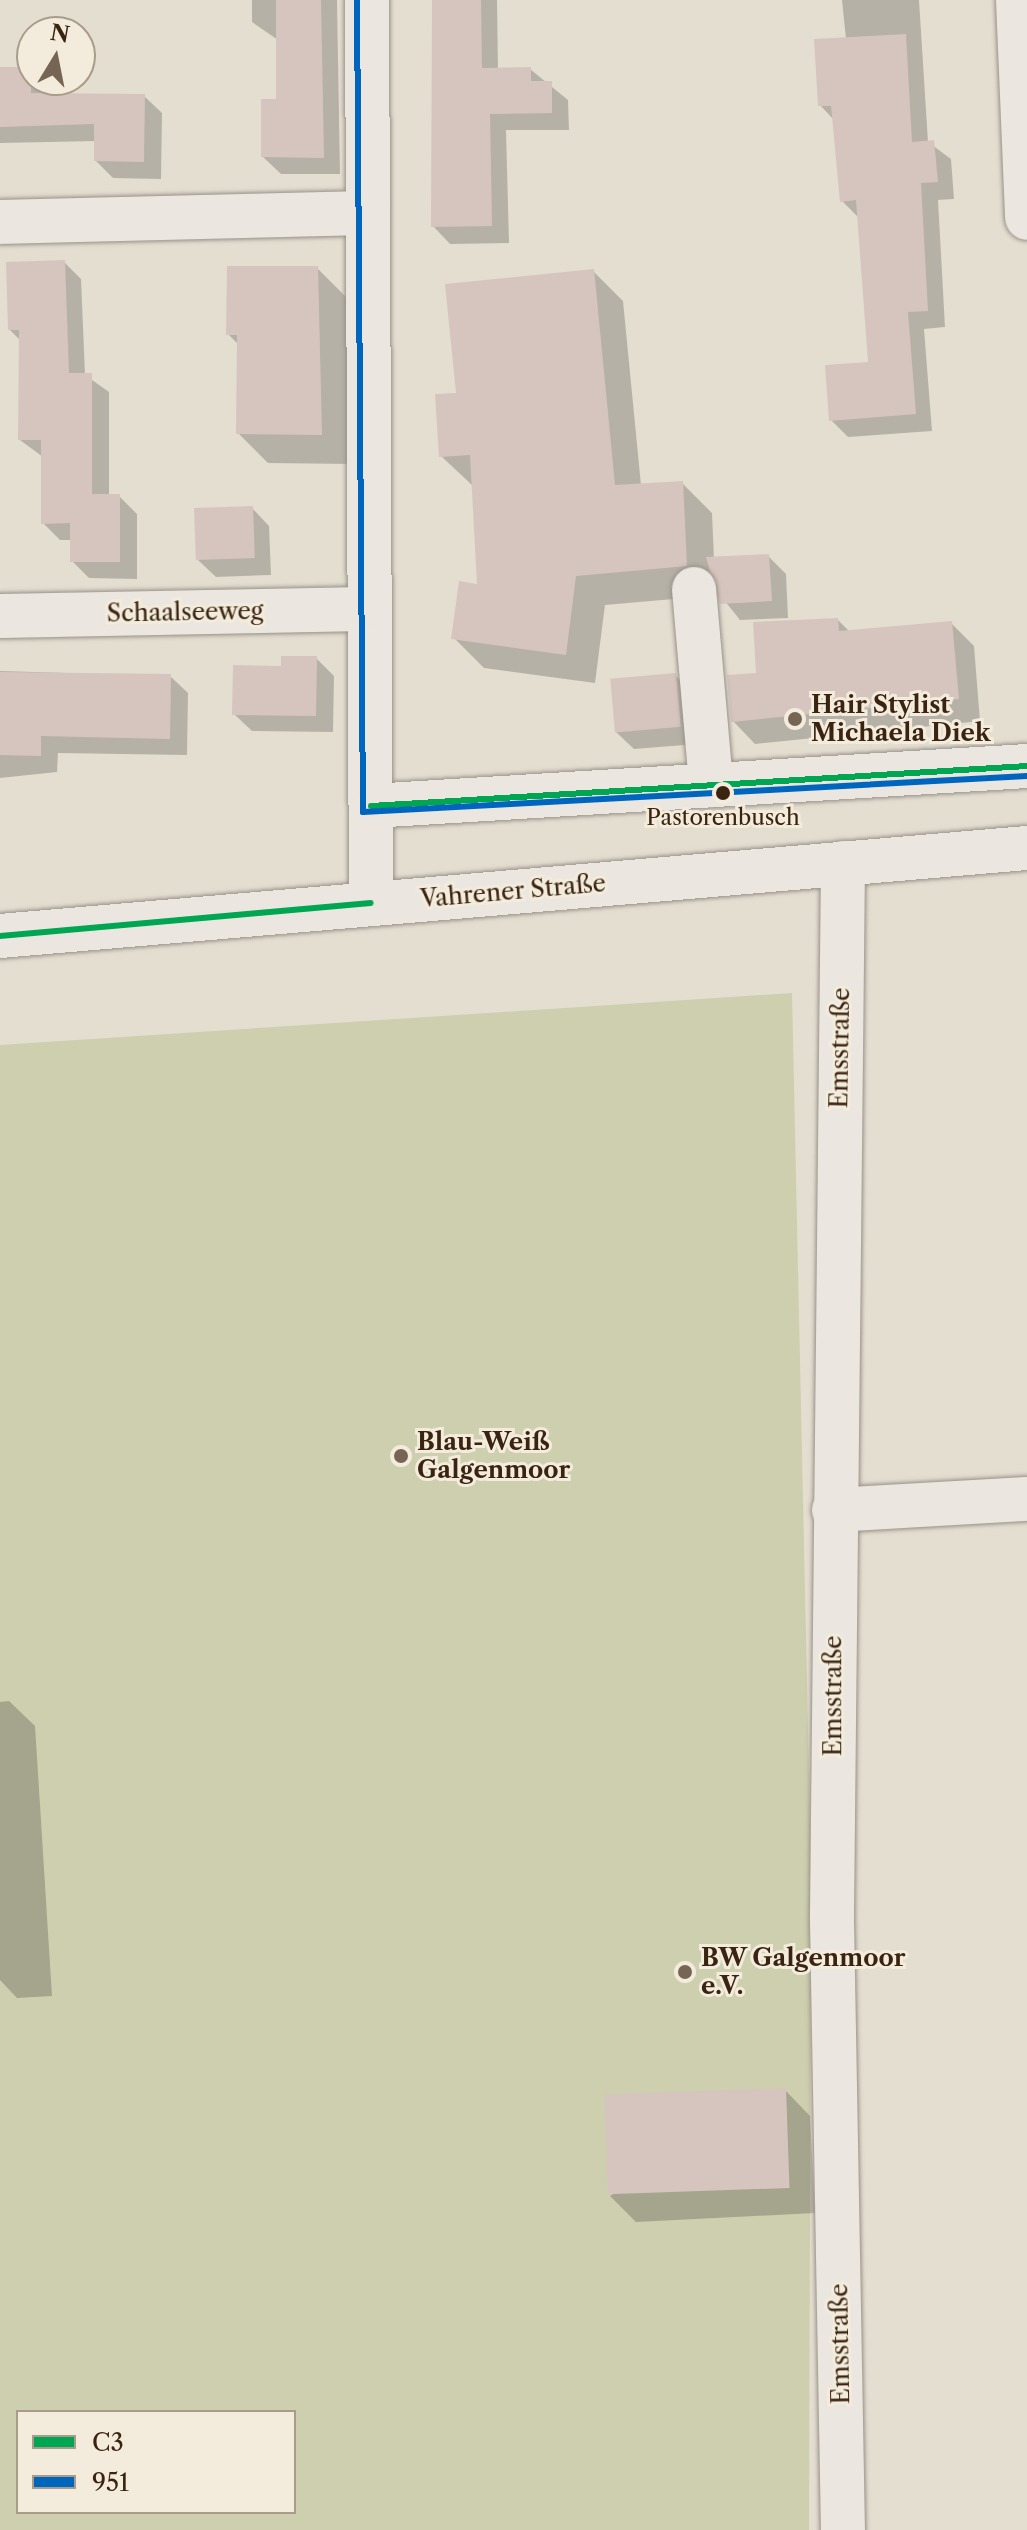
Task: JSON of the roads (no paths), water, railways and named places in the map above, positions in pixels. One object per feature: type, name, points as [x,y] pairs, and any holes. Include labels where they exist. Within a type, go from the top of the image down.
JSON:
[{"type":"street","points":[[367,0],[364,213],[371,903]]},
{"type":"street","points":[[1018,0],[1027,218]]},
{"type":"street","points":[[0,222],[364,213]]},
{"type":"street","points":[[694,589],[711,785]]},
{"type":"street","name":"Schaalseeweg","points":[[0,616],[369,609]]},
{"type":"street","points":[[371,806],[1027,766]]},
{"type":"street","name":"Vahrener Straße","points":[[0,936],[1027,848]]},
{"type":"street","name":"Emsstraße","points":[[843,863],[834,1510],[843,2530]]},
{"type":"street","points":[[834,1510],[1027,1499]]},
{"type":"place","name":"Hair Stylist Michaela Diek","points":[[795,719]]},
{"type":"place","name":"Pastorenbusch","points":[[723,793]]},
{"type":"place","name":"Blau-Weiß Galgenmoor","points":[[401,1456]]},
{"type":"place","name":"BW Galgenmoor e.V.","points":[[685,1972]]}]
